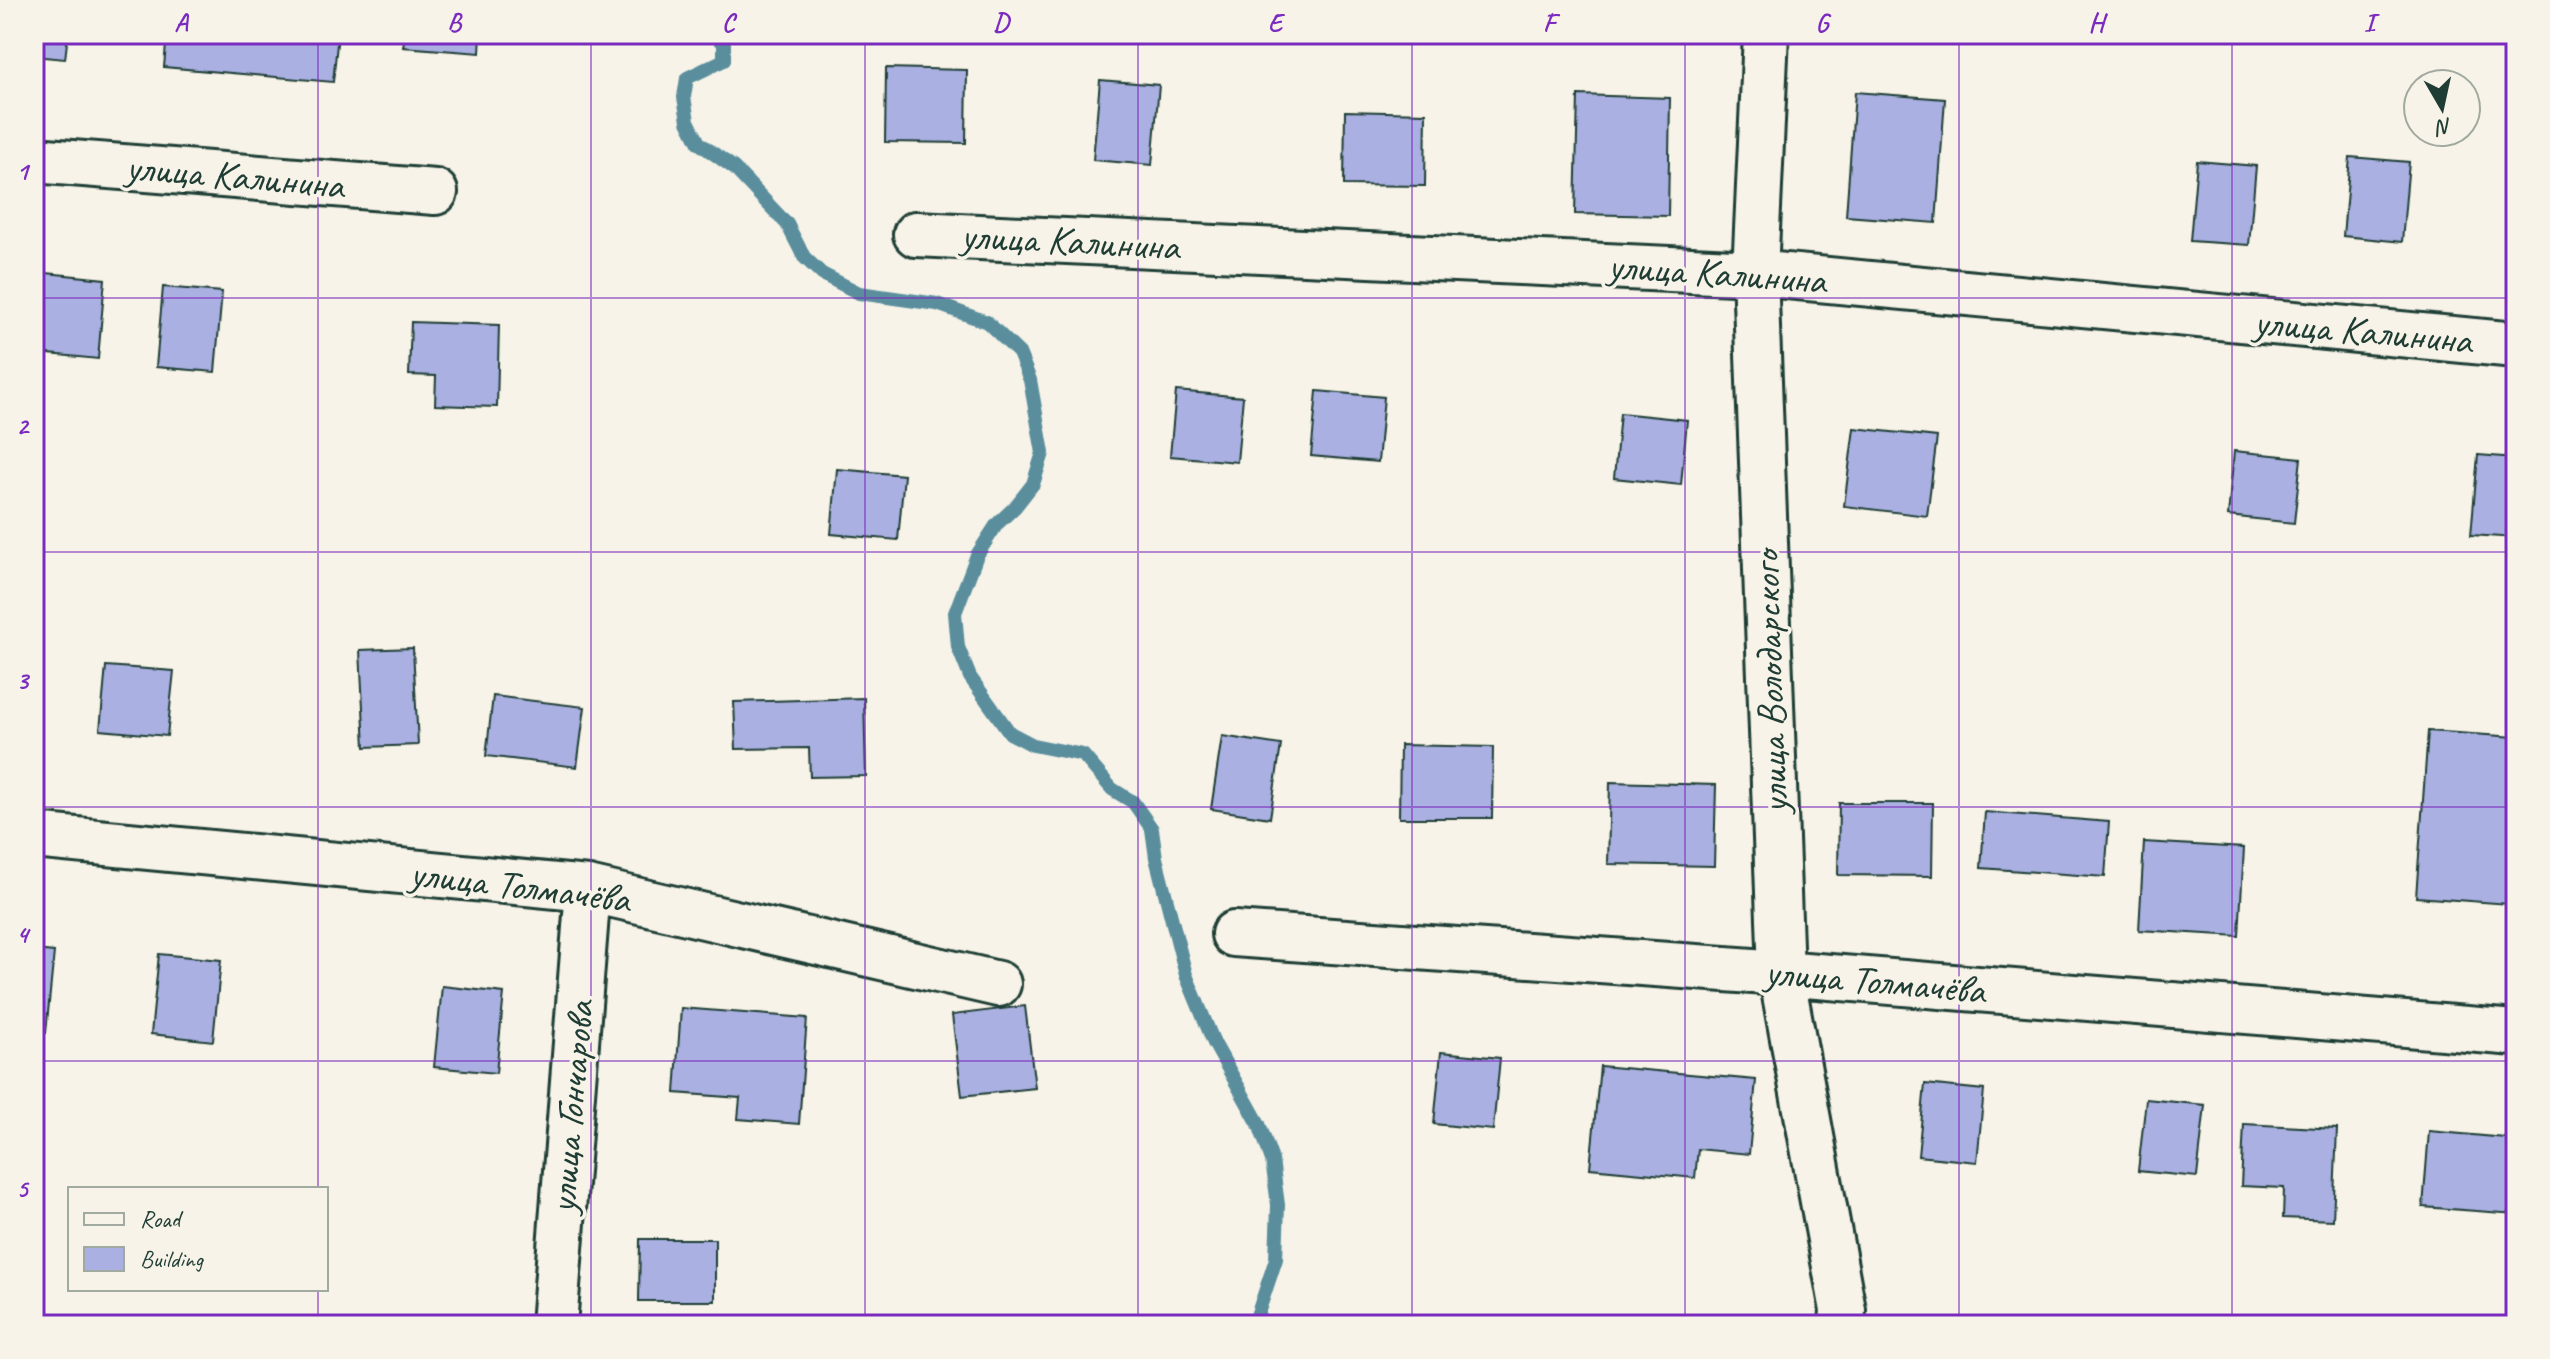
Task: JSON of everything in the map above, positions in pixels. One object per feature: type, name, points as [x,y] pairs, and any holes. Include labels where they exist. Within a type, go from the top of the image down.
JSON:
[{"type":"street","name":"улица Володарского","points":[[1766,34],[1755,273],[1781,973],[1843,1310],[1842,1325]]},
{"type":"street","name":"улица Калинина","points":[[34,160],[435,192]]},
{"type":"street","name":"улица Калинина","points":[[916,234],[1755,273],[2516,345]]},
{"type":"street","name":"улица Толмачёва","points":[[34,836],[588,889],[998,984]]},
{"type":"street","name":"улица Гончарова","points":[[554,1325],[588,889]]},
{"type":"street","name":"улица Толмачёва","points":[[1234,934],[1781,973],[2516,1033]]},
{"type":"building","points":[[34,34],[68,34],[65,59],[34,56]]},
{"type":"building","points":[[167,34],[338,34],[333,82],[164,67]]},
{"type":"building","points":[[405,34],[481,34],[480,53],[403,47]]},
{"type":"building","points":[[886,68],[967,70],[966,143],[885,142]]},
{"type":"building","points":[[1100,80],[1159,85],[1152,165],[1093,160]]},
{"type":"building","points":[[1855,92],[1945,99],[1936,223],[1846,216]]},
{"type":"building","points":[[1578,95],[1670,98],[1668,216],[1575,214]]},
{"type":"building","points":[[1345,111],[1426,113],[1425,186],[1344,185]]},
{"type":"building","points":[[2350,157],[2409,162],[2402,242],[2343,236]]},
{"type":"building","points":[[2197,161],[2256,166],[2249,245],[2190,241]]},
{"type":"building","points":[[46,273],[105,279],[98,359],[39,353]]},
{"type":"building","points":[[163,287],[222,292],[215,372],[156,367]]},
{"type":"building","points":[[411,322],[499,325],[497,407],[435,405],[436,376],[409,375]]},
{"type":"building","points":[[1176,391],[1243,397],[1237,462],[1170,456]]},
{"type":"building","points":[[1317,391],[1384,397],[1378,462],[1311,456]]},
{"type":"building","points":[[1620,413],[1687,420],[1681,485],[1614,478]]},
{"type":"building","points":[[1854,428],[1937,437],[1927,516],[1844,506]]},
{"type":"building","points":[[2234,451],[2301,458],[2294,523],[2228,516]]},
{"type":"building","points":[[2478,455],[2516,458],[2516,538],[2471,535]]},
{"type":"building","points":[[837,469],[904,475],[898,540],[831,534]]},
{"type":"building","points":[[413,648],[418,745],[365,747],[360,650]]},
{"type":"building","points":[[34,651],[41,652],[35,717],[34,717]]},
{"type":"building","points":[[106,666],[174,671],[167,736],[100,730]]},
{"type":"building","points":[[493,696],[585,707],[577,767],[486,756]]},
{"type":"building","points":[[864,698],[866,776],[810,777],[809,748],[736,749],[734,702]]},
{"type":"building","points":[[2428,731],[2516,737],[2516,809],[2509,904],[2416,897]]},
{"type":"building","points":[[1222,736],[1281,745],[1270,818],[1211,809]]},
{"type":"building","points":[[1400,745],[1493,747],[1492,818],[1399,818]]},
{"type":"building","points":[[1610,782],[1716,785],[1714,866],[1608,864]]},
{"type":"building","points":[[1839,803],[1933,803],[1932,876],[1838,875]]},
{"type":"building","points":[[1985,812],[2109,822],[2105,877],[1981,868]]},
{"type":"building","points":[[2144,842],[2244,848],[2239,936],[2139,930]]},
{"type":"building","points":[[34,950],[54,952],[46,1033],[34,1032]]},
{"type":"building","points":[[159,954],[221,960],[213,1041],[151,1034]]},
{"type":"building","points":[[442,986],[504,993],[496,1073],[434,1067]]},
{"type":"building","points":[[1025,1006],[1035,1088],[962,1096],[952,1015]]},
{"type":"building","points":[[681,1008],[807,1018],[799,1124],[738,1119],[740,1098],[675,1093]]},
{"type":"building","points":[[1441,1052],[1500,1058],[1493,1130],[1434,1124]]},
{"type":"building","points":[[1600,1066],[1756,1080],[1749,1154],[1698,1149],[1695,1178],[1590,1168]]},
{"type":"building","points":[[1925,1084],[1984,1090],[1977,1162],[1918,1156]]},
{"type":"building","points":[[2146,1099],[2205,1105],[2197,1177],[2138,1171]]},
{"type":"building","points":[[2244,1124],[2337,1129],[2333,1220],[2283,1218],[2284,1188],[2241,1186]]},
{"type":"building","points":[[2429,1131],[2516,1139],[2516,1214],[2423,1207]]},
{"type":"building","points":[[640,1239],[715,1239],[715,1301],[639,1301]]},
{"type":"building","points":[[103,1324],[194,1325],[103,1325]]},
{"type":"waterway","points":[[714,34],[724,43],[724,60],[687,78],[684,97],[688,121],[699,143],[734,168],[787,224],[804,257],[822,274],[859,293],[937,304],[987,322],[1019,353],[1030,380],[1043,453],[1033,484],[997,524],[977,555],[955,613],[958,647],[970,677],[1010,733],[1033,745],[1083,755],[1112,789],[1133,802],[1152,829],[1156,858],[1186,975],[1214,1043],[1259,1124],[1272,1160],[1278,1205],[1276,1259],[1254,1325]]}]
